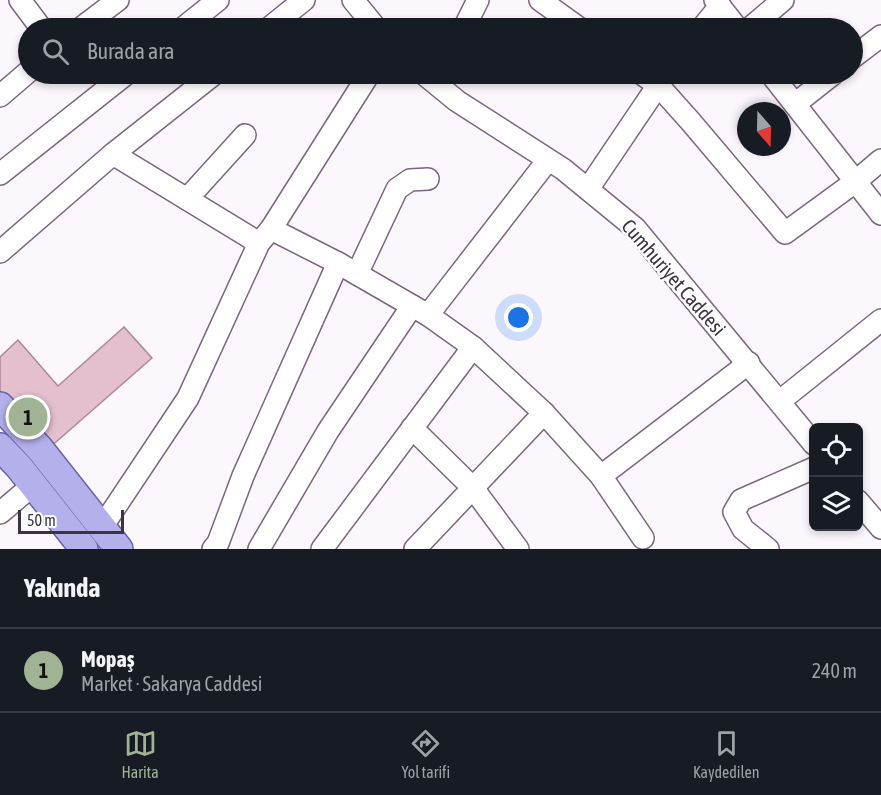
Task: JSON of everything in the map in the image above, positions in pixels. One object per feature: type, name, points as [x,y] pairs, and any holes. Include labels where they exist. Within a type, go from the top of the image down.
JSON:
[{"type":"main road","points":[[0,406],[40,449],[119,549]]},
{"type":"main road","points":[[0,447],[84,549]]},
{"type":"street","points":[[20,0],[34,18]]},
{"type":"street","points":[[94,18],[118,0]]},
{"type":"street","points":[[198,18],[218,0]]},
{"type":"street","points":[[282,18],[304,0]]},
{"type":"street","points":[[353,0],[368,18]]},
{"type":"street","points":[[469,18],[478,0]]},
{"type":"street","points":[[540,0],[565,18]]},
{"type":"street","points":[[762,18],[783,0]]},
{"type":"street","points":[[708,18],[717,3],[729,18]]},
{"type":"street","points":[[863,50],[881,36]]},
{"type":"street","points":[[0,96],[18,81]]},
{"type":"street","points":[[0,174],[113,84]]},
{"type":"street","points":[[0,252],[113,154],[201,84]]},
{"type":"street","points":[[102,527],[188,398],[265,236],[363,84]]},
{"type":"street","name":"Cumhuriyet Caddesi","points":[[440,84],[457,102],[548,160],[635,228],[809,439]]},
{"type":"street","points":[[588,189],[651,84]]},
{"type":"street","points":[[661,84],[785,232],[855,182],[881,160]]},
{"type":"street","points":[[779,84],[881,214]]},
{"type":"street","points":[[795,104],[820,84]]},
{"type":"street","points":[[187,199],[245,135]]},
{"type":"street","points":[[113,154],[187,199],[265,236],[338,263],[420,310],[473,347],[544,413],[601,476],[643,537]]},
{"type":"street","points":[[259,549],[328,431],[420,310],[548,160]]},
{"type":"street","points":[[357,274],[397,189],[410,180],[428,179]]},
{"type":"street","points":[[213,549],[218,543],[243,476],[338,263]]},
{"type":"street","points":[[780,401],[881,320]]},
{"type":"street","points":[[322,549],[473,347]]},
{"type":"street","points":[[601,476],[748,363]]},
{"type":"street","points":[[415,549],[544,413]]},
{"type":"street","points":[[412,428],[473,488],[518,549]]},
{"type":"street","points":[[768,549],[743,529],[734,512],[741,500],[809,470]]},
{"type":"street","points":[[0,513],[33,485]]},
{"type":"street","points":[[863,507],[881,528]]},
{"type":"building","points":[[124,327],[152,358],[48,449],[0,395],[0,357],[18,340],[58,386]]},
{"type":"place","name":"Mopaş","points":[[28,417]]}]
